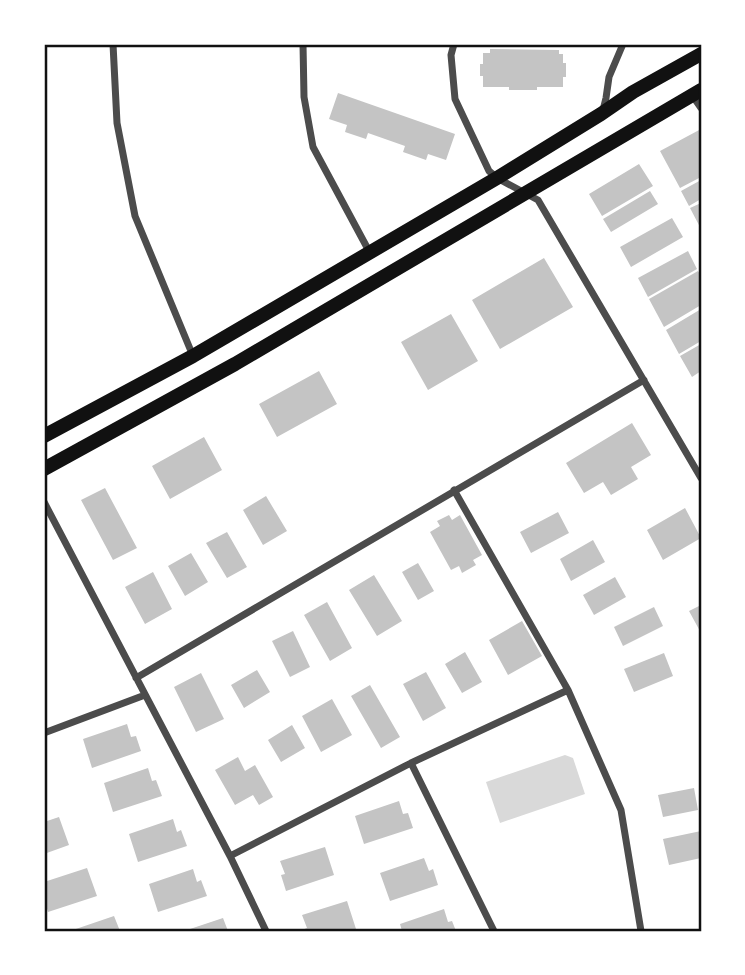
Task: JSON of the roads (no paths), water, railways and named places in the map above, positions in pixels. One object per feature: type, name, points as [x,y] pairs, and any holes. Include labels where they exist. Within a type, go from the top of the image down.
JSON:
[{"type":"main road","points":[[44,436],[193,356],[497,178],[633,92],[701,54]]},
{"type":"main road","points":[[44,469],[234,364],[696,92]]},
{"type":"street","points":[[113,44],[117,123],[135,216],[193,356]]},
{"type":"street","points":[[303,44],[304,97],[313,148],[370,253]]},
{"type":"street","points":[[454,44],[451,55],[455,99],[489,171],[538,200],[701,478]]},
{"type":"street","points":[[601,114],[609,77],[623,44]]},
{"type":"street","points":[[696,92],[701,108]]},
{"type":"street","points":[[136,678],[644,380]]},
{"type":"street","points":[[454,490],[568,690],[621,810],[640,931]]},
{"type":"street","points":[[44,502],[230,856],[266,931]]},
{"type":"street","points":[[230,856],[411,763],[568,690]]},
{"type":"street","points":[[44,733],[145,695]]},
{"type":"street","points":[[411,763],[494,931]]}]
